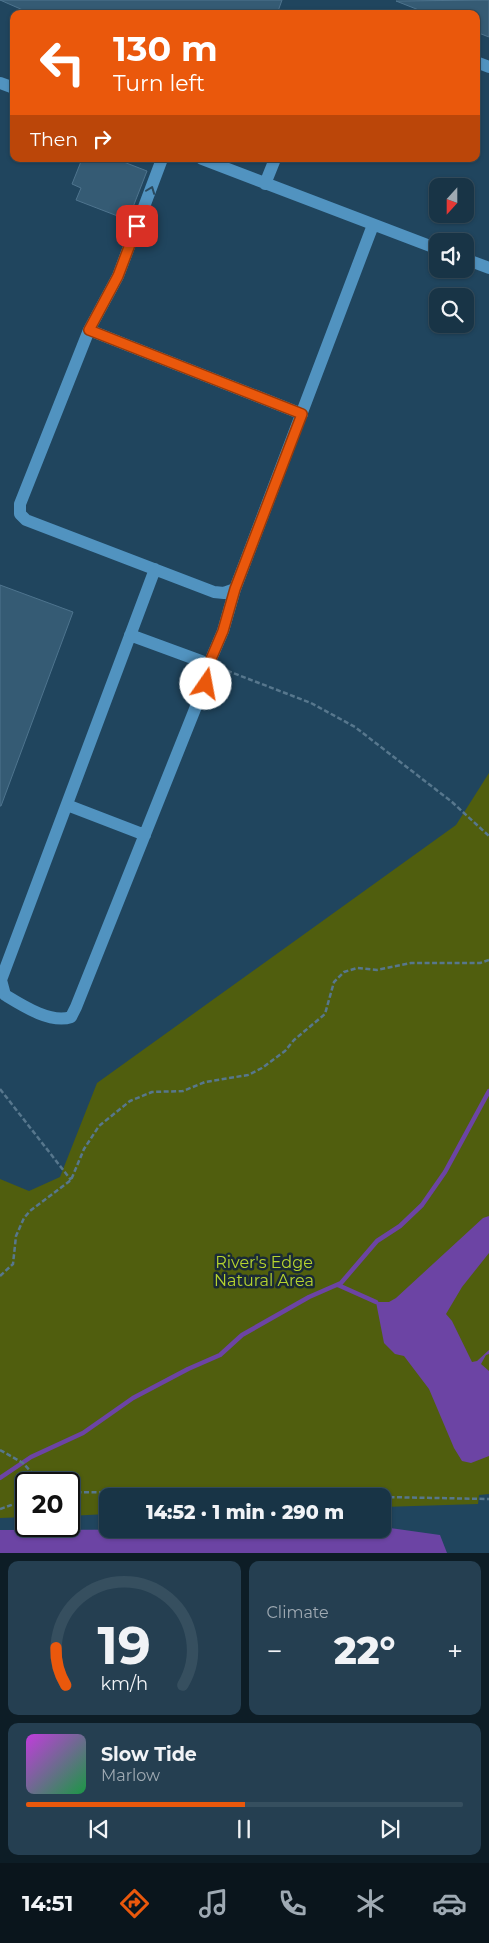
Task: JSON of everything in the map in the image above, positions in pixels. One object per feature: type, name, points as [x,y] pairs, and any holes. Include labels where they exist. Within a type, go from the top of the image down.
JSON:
[{"type":"street","points":[[161,162],[118,276],[89,330],[20,504],[20,514],[26,520],[214,592],[224,593],[235,589]]},
{"type":"street","points":[[210,162],[429,246]]},
{"type":"street","points":[[265,184],[274,162]]},
{"type":"street","points":[[155,569],[1,980],[6,995],[20,1005],[62,1020],[71,1017],[206,684],[205,673],[223,631],[235,589],[373,225]]},
{"type":"street","points":[[474,262],[489,268]]},
{"type":"street","points":[[89,330],[302,414]]},
{"type":"street","points":[[130,635],[209,664]]},
{"type":"street","points":[[67,805],[145,835]]},
{"type":"path","points":[[209,664],[311,703],[355,727],[452,802],[489,836]]},
{"type":"path","points":[[0,1276],[13,1264],[16,1236],[24,1218],[30,1211],[71,1180],[84,1149],[99,1126],[130,1101],[152,1092],[184,1090],[205,1082],[248,1075],[274,1060],[325,1014],[334,982],[344,972],[357,968],[377,970],[394,968],[411,963],[480,963],[489,960]]},
{"type":"path","points":[[0,1089],[71,1180]]},
{"type":"path","points":[[0,1450],[23,1463],[31,1472]]},
{"type":"path","points":[[80,1492],[99,1492]]},
{"type":"path","points":[[391,1496],[489,1499]]},
{"type":"path","points":[[0,1509],[15,1504]]},
{"type":"green space","name":"River's Edge Natural Area","points":[[489,773],[489,1494],[479,1495],[478,1504],[391,1507],[391,1488],[99,1488],[99,1514],[80,1515],[80,1472],[15,1472],[15,1517],[0,1518],[0,1179],[29,1191],[60,1177],[97,1083],[456,825]]},
{"type":"shaded area","points":[[489,1216],[489,1253],[462,1287],[446,1314],[452,1321],[472,1362],[477,1361],[489,1350],[489,1354],[486,1355],[481,1364],[489,1371],[489,1456],[471,1463],[462,1461],[454,1448],[429,1389],[404,1356],[395,1354],[384,1343],[376,1302],[389,1302],[396,1298],[483,1218]]},
{"type":"shaded area","points":[[391,1528],[440,1535],[447,1553],[0,1553],[0,1530],[15,1530],[15,1537],[80,1537],[80,1530],[99,1530],[99,1538],[391,1538]]},
{"type":"building","points":[[0,0],[282,0],[278,10],[23,10]]},
{"type":"building","points":[[489,0],[489,37],[480,34],[480,10],[419,10],[396,1]]},
{"type":"building","points":[[81,162],[124,162],[147,171],[128,220],[76,200],[81,188],[72,184]]},
{"type":"building","points":[[0,585],[73,612],[1,806],[0,806]]},
{"type":"waterway","points":[[0,1478],[31,1457],[83,1433],[133,1398],[188,1369],[220,1355],[242,1335],[309,1297],[341,1283],[377,1241],[400,1226],[422,1205],[445,1172],[489,1091]]},
{"type":"waterway","points":[[338,1285],[376,1302]]},
{"type":"route","points":[[137,226],[118,276],[100,313],[89,330],[302,414],[235,589],[223,631],[205,673],[206,684]]}]
